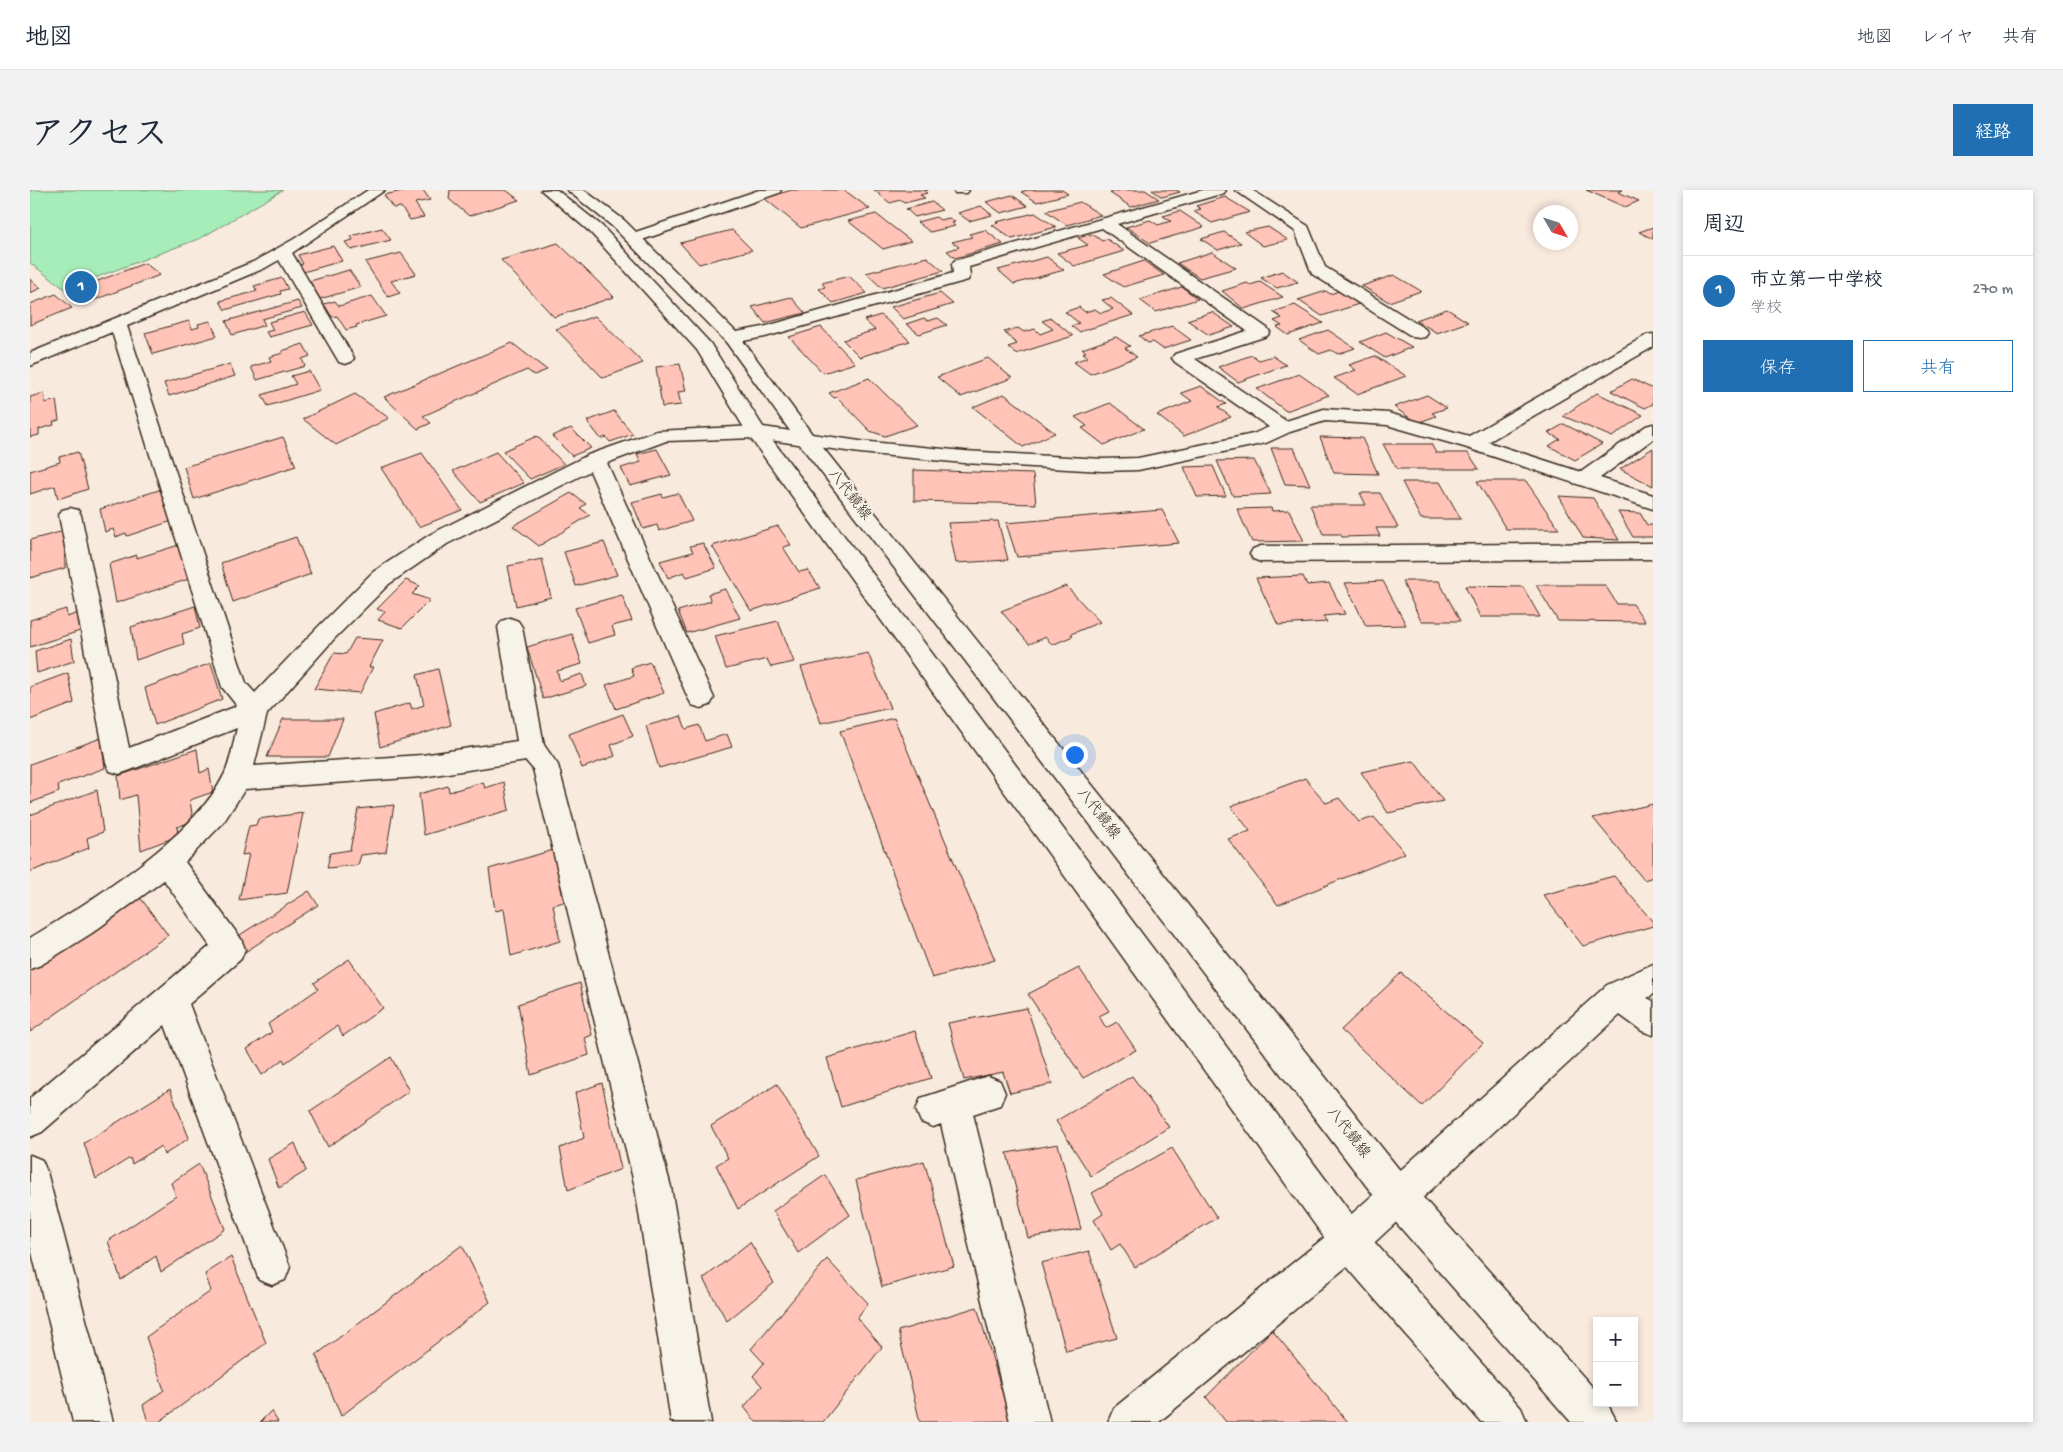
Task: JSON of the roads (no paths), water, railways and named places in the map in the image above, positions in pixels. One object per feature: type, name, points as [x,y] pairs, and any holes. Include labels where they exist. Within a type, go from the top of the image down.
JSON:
[{"type":"street","points":[[30,360],[258,264],[282,252],[378,190]]},
{"type":"street","points":[[548,190],[596,229],[704,347],[756,432],[1349,1241],[1507,1422]]},
{"type":"street","name":"八代鏡線","points":[[574,190],[618,223],[732,338],[804,438],[1397,1196],[1597,1422]]},
{"type":"street","points":[[633,238],[774,190]]},
{"type":"street","points":[[732,338],[765,332],[962,276],[960,264],[1219,190]]},
{"type":"street","points":[[1242,190],[1302,229],[1318,270],[1419,333]]},
{"type":"street","points":[[1105,223],[1261,332],[1181,358],[1283,428]]},
{"type":"street","points":[[282,252],[345,358]]},
{"type":"street","points":[[118,324],[235,687],[255,710]]},
{"type":"street","points":[[1471,443],[1653,339]]},
{"type":"street","points":[[70,515],[119,763],[255,710],[380,578],[439,539],[595,460],[664,435],[756,432],[860,447],[945,456],[1103,466],[1138,464],[1259,439],[1283,428],[1324,415],[1388,419],[1471,443],[1653,502]]},
{"type":"street","points":[[1585,479],[1653,430]]},
{"type":"street","points":[[595,460],[701,698]]},
{"type":"street","points":[[1261,554],[1653,552]]},
{"type":"street","points":[[510,627],[532,749],[545,765],[653,1187],[691,1422]]},
{"type":"street","points":[[30,956],[81,923],[166,861],[213,815],[237,778],[255,710]]},
{"type":"street","points":[[237,778],[418,766],[532,749]]},
{"type":"street","points":[[30,1120],[230,949],[166,861]]},
{"type":"street","points":[[1128,1422],[1349,1241],[1618,996],[1653,978]]},
{"type":"street","points":[[1618,996],[1653,1020]]},
{"type":"street","points":[[171,999],[272,1267]]},
{"type":"street","points":[[988,1093],[943,1107],[1030,1422]]},
{"type":"street","points":[[30,1172],[93,1422]]},
{"type":"place","name":"市立第一中学校","points":[[81,287]]}]
